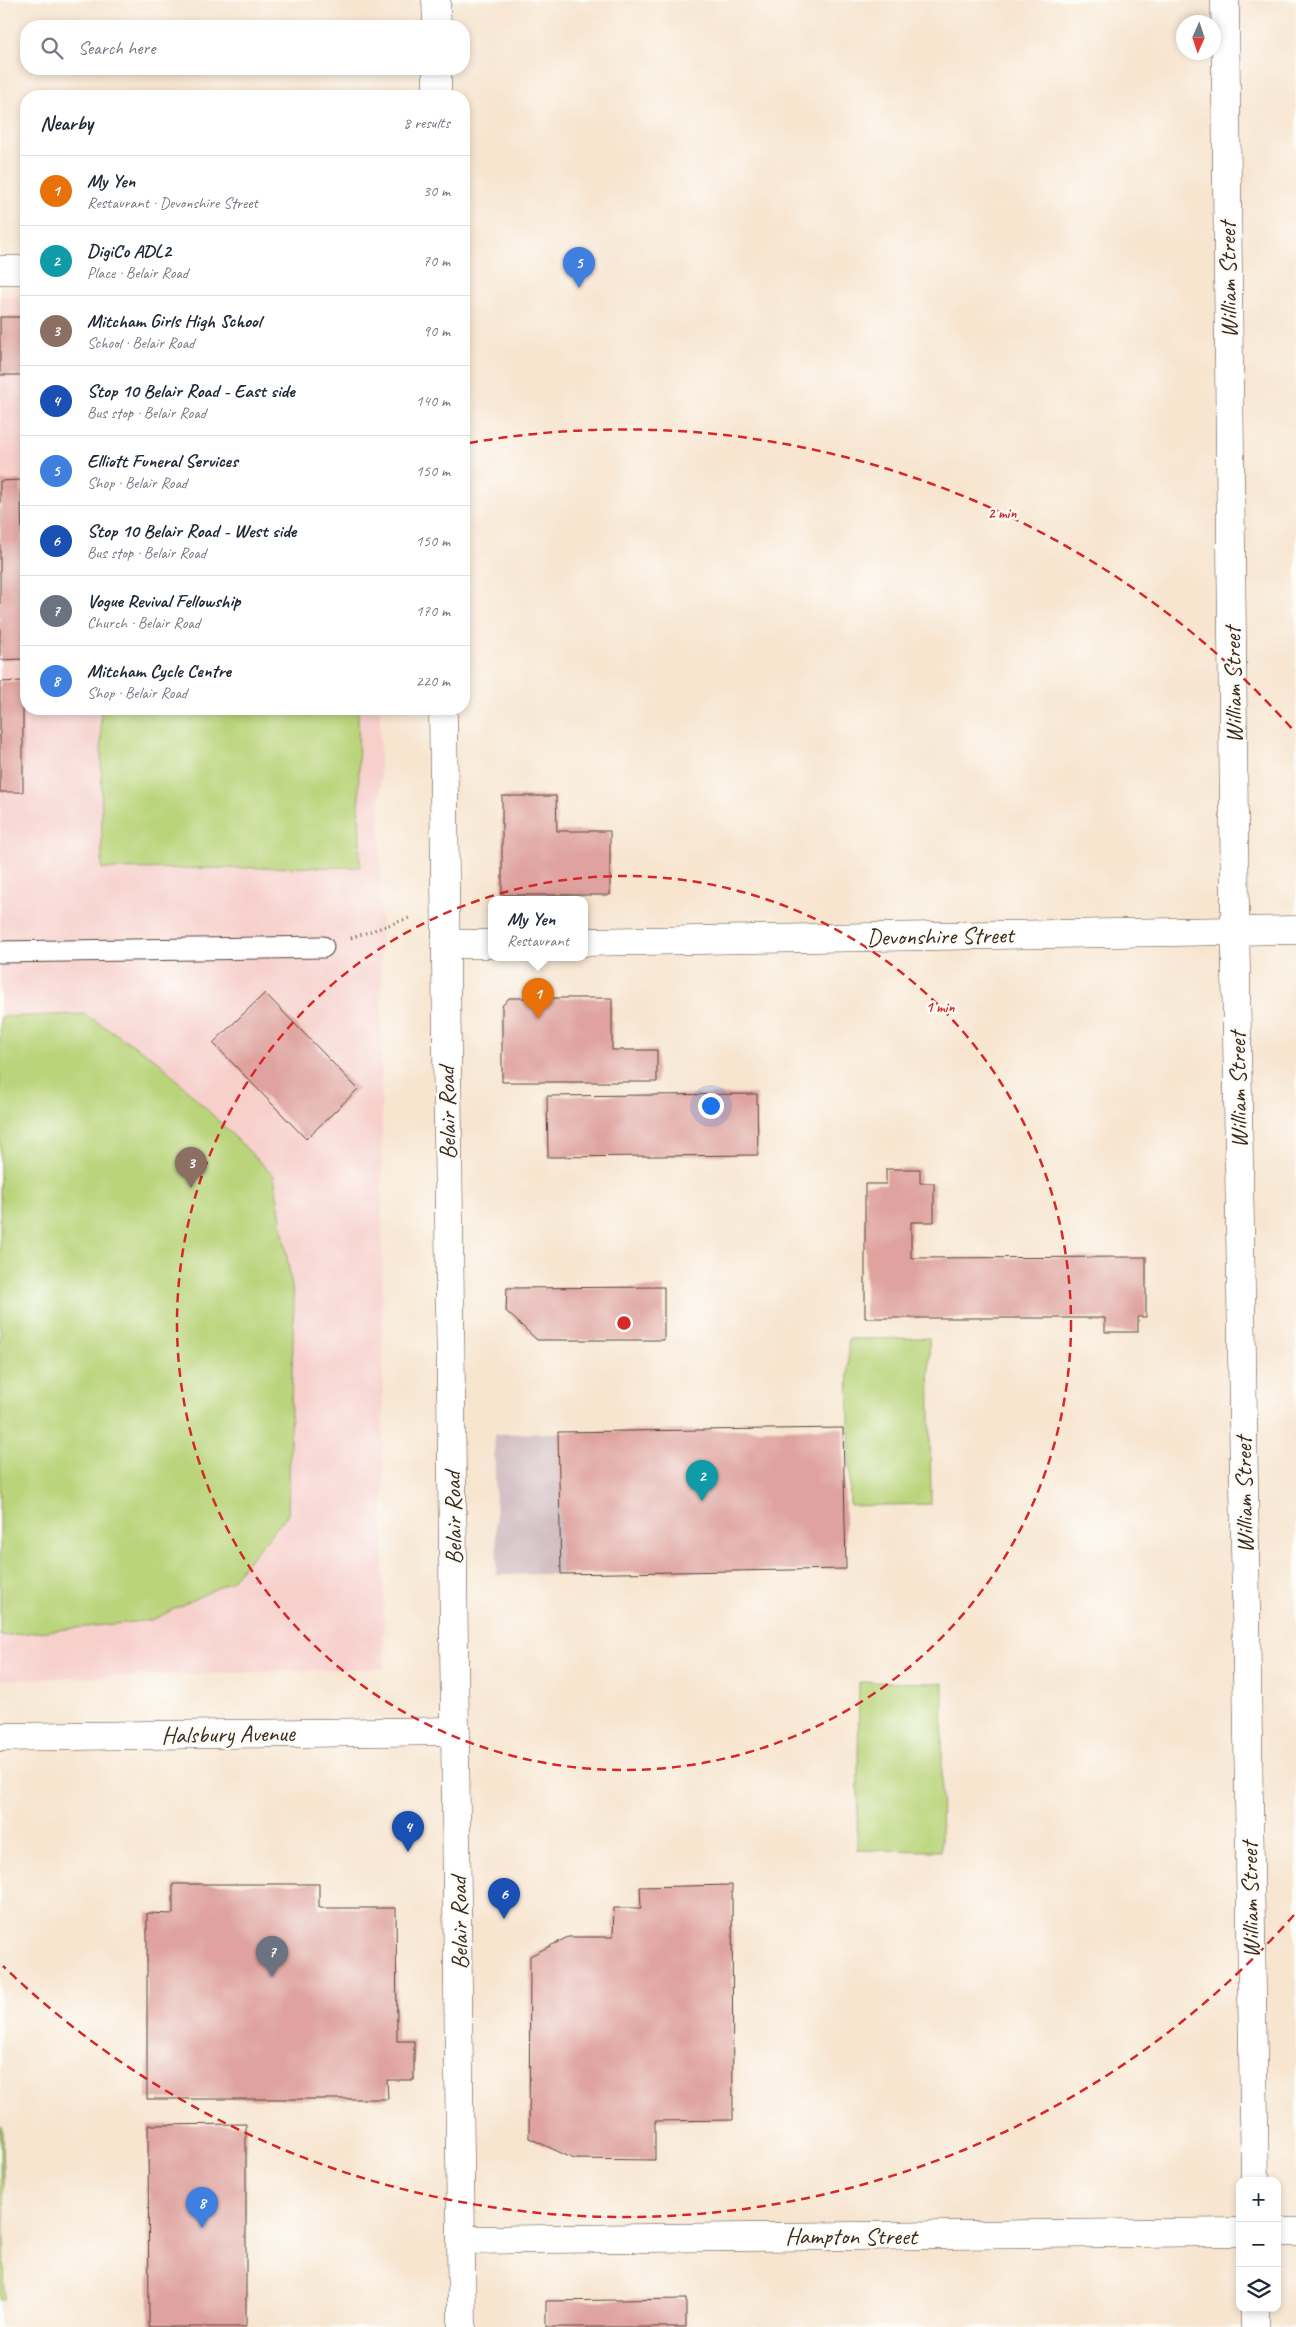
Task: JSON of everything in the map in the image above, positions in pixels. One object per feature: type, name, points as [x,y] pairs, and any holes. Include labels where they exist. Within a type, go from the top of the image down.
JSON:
[{"type":"street","points":[[436,0],[437,20]]},
{"type":"street","name":"William Street","points":[[1225,0],[1236,931],[1255,2177]]},
{"type":"street","points":[[437,75],[437,90]]},
{"type":"street","points":[[0,270],[20,270]]},
{"type":"street","name":"Belair Road","points":[[443,715],[463,2240],[462,2327]]},
{"type":"street","name":"Devonshire Street","points":[[588,942],[1296,930]]},
{"type":"street","points":[[445,932],[488,943]]},
{"type":"street","name":"Halsbury Avenue","points":[[0,1737],[456,1731]]},
{"type":"street","name":"Hampton Street","points":[[463,2240],[1236,2232]]},
{"type":"street","points":[[1281,2232],[1296,2232]]},
{"type":"street","points":[[1256,2312],[1256,2327]]},
{"type":"lane","points":[[0,952],[323,947]]},
{"type":"path","points":[[323,947],[411,917],[445,932]]},
{"type":"shaded area","points":[[0,296],[20,296],[20,715],[380,715],[384,1668],[0,1680]]},
{"type":"shaded area","points":[[843,1428],[846,1569],[497,1575],[494,1434]]},
{"type":"green space","points":[[101,715],[358,715],[360,867],[102,869]]},
{"type":"green space","points":[[85,1014],[158,1061],[274,1176],[294,1300],[288,1514],[231,1581],[152,1620],[0,1636],[0,1017]]},
{"type":"green space","points":[[929,1338],[931,1504],[850,1506],[848,1339]]},
{"type":"green space","points":[[859,1682],[943,1683],[941,1851],[857,1850]]},
{"type":"green space","points":[[2,2127],[5,2300],[0,2300],[0,2128]]},
{"type":"building","points":[[0,317],[20,317],[20,375],[0,375]]},
{"type":"building","points":[[20,480],[20,659],[0,660],[0,481]]},
{"type":"building","points":[[20,681],[20,715],[23,715],[23,792],[0,792],[0,682]]},
{"type":"building","points":[[502,796],[556,796],[557,831],[610,831],[610,895],[502,895]]},
{"type":"building","points":[[265,993],[358,1089],[306,1139],[213,1043]]},
{"type":"building","points":[[509,998],[612,998],[612,1050],[657,1050],[657,1082],[502,1082],[502,1006]]},
{"type":"building","points":[[757,1094],[758,1155],[548,1157],[547,1096]]},
{"type":"building","points":[[886,1169],[920,1169],[920,1183],[934,1183],[934,1222],[911,1222],[911,1258],[1146,1257],[1146,1317],[1138,1317],[1138,1332],[1105,1332],[1105,1318],[865,1318],[865,1184],[886,1184]]},
{"type":"building","points":[[664,1287],[664,1340],[537,1340],[506,1311],[507,1288]]},
{"type":"building","points":[[843,1428],[846,1569],[561,1574],[558,1432]]},
{"type":"building","points":[[173,1884],[319,1884],[319,1908],[396,1908],[397,2041],[414,2041],[414,2080],[387,2080],[388,2099],[147,2099],[147,1913],[173,1914]]},
{"type":"building","points":[[732,1885],[733,2120],[655,2121],[655,2160],[574,2159],[529,2138],[530,1956],[568,1937],[613,1937],[614,1908],[641,1908],[640,1887]]},
{"type":"building","points":[[246,2124],[246,2327],[149,2327],[148,2125]]},
{"type":"building","points":[[686,2299],[686,2327],[546,2327],[546,2301]]},
{"type":"place","name":"Elliott Funeral Services","points":[[579,288]]},
{"type":"place","name":"My Yen","points":[[538,1019]]},
{"type":"place","name":"Mitcham Girls High School","points":[[191,1188]]},
{"type":"place","name":"DigiCo ADL2","points":[[702,1501]]},
{"type":"place","name":"Stop 10 Belair Road - East side","points":[[408,1852]]},
{"type":"place","name":"Stop 10 Belair Road - West side","points":[[504,1919]]},
{"type":"place","name":"Vogue Revival Fellowship","points":[[272,1977]]},
{"type":"place","name":"Mitcham Cycle Centre","points":[[202,2228]]}]
